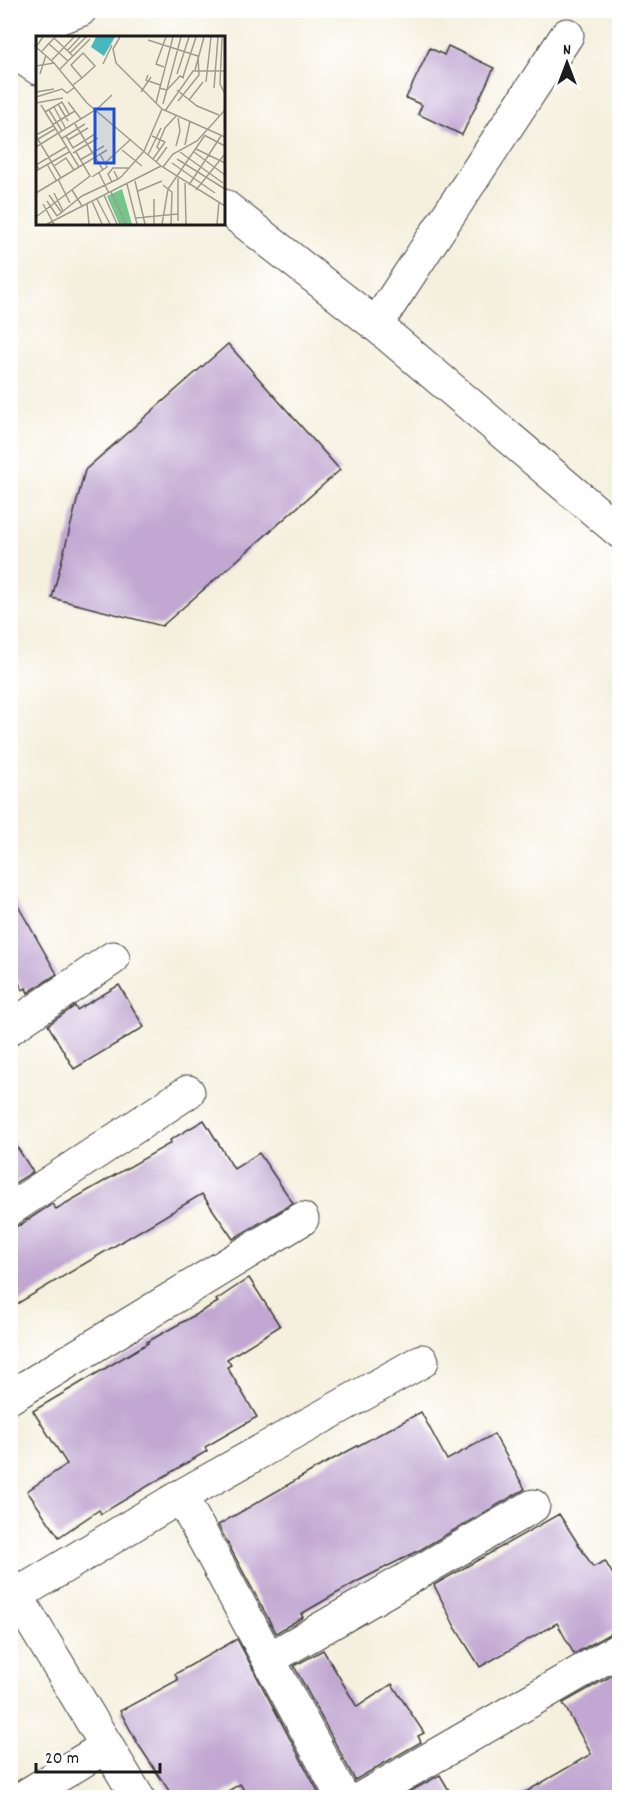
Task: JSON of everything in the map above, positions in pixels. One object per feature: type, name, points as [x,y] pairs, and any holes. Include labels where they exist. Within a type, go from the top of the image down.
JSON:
[{"type":"street","points":[[10,35],[80,10]]},
{"type":"street","points":[[376,325],[567,35]]},
{"type":"street","points":[[10,49],[36,67]]},
{"type":"street","points":[[225,207],[376,325],[620,532]]},
{"type":"street","points":[[10,1028],[113,958]]},
{"type":"street","points":[[10,1209],[188,1092]]},
{"type":"street","points":[[10,1398],[302,1219]]},
{"type":"street","points":[[138,1797],[13,1593],[422,1361]]},
{"type":"street","points":[[181,1496],[343,1797]]},
{"type":"street","points":[[269,1659],[533,1506]]},
{"type":"street","points":[[362,1797],[620,1649]]},
{"type":"street","points":[[22,1797],[107,1746]]},
{"type":"building","points":[[448,46],[494,68],[462,135],[418,114],[422,105],[406,98],[430,48],[444,55]]},
{"type":"building","points":[[228,344],[340,470],[162,626],[52,598],[85,470]]},
{"type":"building","points":[[10,892],[57,974],[28,993],[26,988],[23,990],[10,969]]},
{"type":"building","points":[[119,985],[144,1027],[74,1069],[48,1025],[75,1006],[77,1010]]},
{"type":"building","points":[[204,1120],[234,1169],[259,1153],[293,1203],[233,1239],[202,1194],[10,1308],[10,1228],[20,1225],[52,1204],[56,1209],[171,1143],[170,1140]]},
{"type":"building","points":[[10,1136],[33,1172],[10,1186]]},
{"type":"building","points":[[249,1278],[280,1326],[227,1359],[231,1365],[227,1367],[257,1417],[205,1447],[207,1451],[101,1514],[99,1510],[59,1537],[27,1491],[67,1464],[33,1411],[218,1302],[216,1300]]},
{"type":"building","points":[[421,1412],[447,1460],[494,1434],[525,1489],[418,1551],[358,1581],[301,1614],[303,1617],[276,1633],[218,1525],[322,1465]]},
{"type":"building","points":[[559,1514],[593,1567],[605,1561],[620,1587],[620,1630],[574,1654],[557,1623],[480,1667],[455,1627],[434,1585]]},
{"type":"building","points":[[237,1639],[321,1797],[248,1797],[240,1784],[218,1797],[173,1797],[138,1744],[120,1711],[178,1680],[175,1674]]},
{"type":"building","points":[[323,1650],[357,1707],[392,1684],[424,1733],[418,1736],[421,1742],[355,1780],[294,1666]]},
{"type":"building","points":[[620,1671],[620,1797],[517,1797],[591,1754],[563,1703]]},
{"type":"building","points":[[440,1775],[453,1797],[400,1797]]}]
